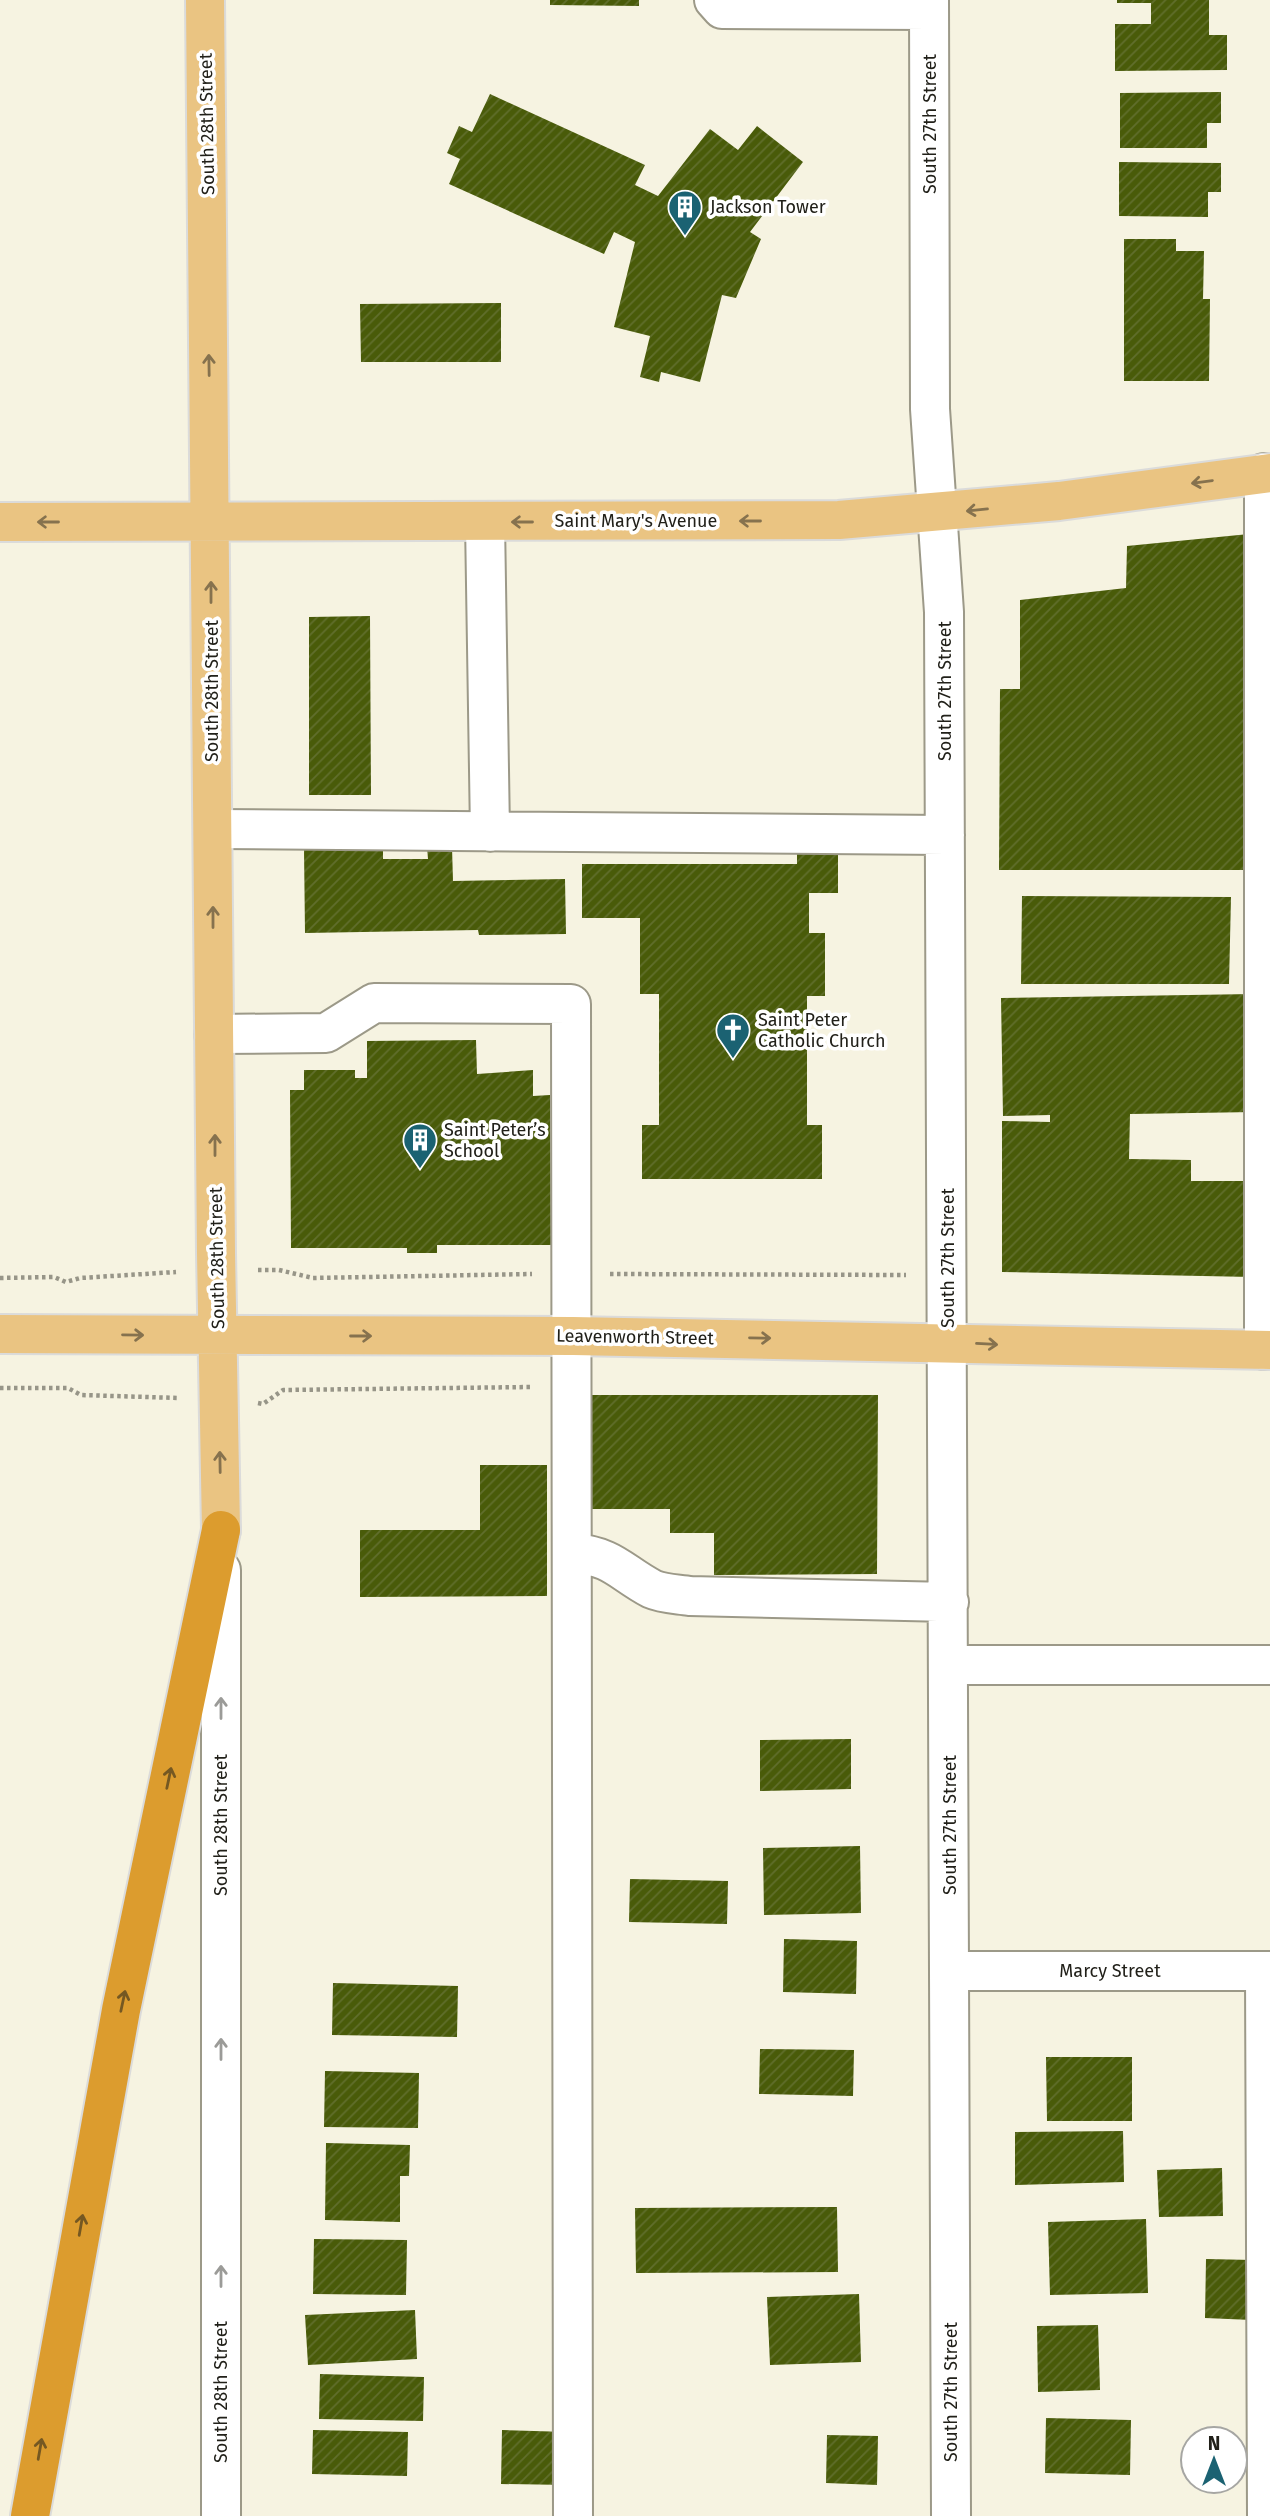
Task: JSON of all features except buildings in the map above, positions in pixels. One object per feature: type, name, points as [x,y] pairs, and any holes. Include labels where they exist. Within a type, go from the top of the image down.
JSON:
[{"type":"highway","points":[[30,2516],[121,2010],[221,1530]]},
{"type":"main road","name":"South 28th Street","points":[[205,0],[216,1272],[221,1530]]},
{"type":"main road","name":"Saint Mary's Avenue","points":[[0,522],[839,520],[939,514],[1267,473]]},
{"type":"main road","name":"Leavenworth Street","points":[[0,1334],[573,1336],[1267,1350]]},
{"type":"street","points":[[714,0],[722,9],[929,5]]},
{"type":"street","name":"South 27th Street","points":[[929,5],[930,409],[944,612],[946,835],[951,2516]]},
{"type":"street","points":[[1267,473],[1267,1350]]},
{"type":"street","points":[[485,522],[490,832]]},
{"type":"street","points":[[213,830],[946,835]]},
{"type":"street","points":[[214,1034],[326,1034],[374,1003],[571,1004],[574,1553],[573,2516]]},
{"type":"street","name":"South 28th Street","points":[[221,1530],[221,2516]]},
{"type":"street","points":[[574,1553],[606,1560],[655,1590],[690,1596],[949,1602]]},
{"type":"street","points":[[950,1665],[1270,1665]]},
{"type":"street","name":"Marcy Street","points":[[951,1971],[1267,1971]]},
{"type":"street","points":[[1267,1971],[1267,2516]]},
{"type":"path","points":[[0,1278],[54,1277],[66,1282],[80,1278],[152,1272],[279,1270],[313,1278],[573,1274],[948,1275]]},
{"type":"path","points":[[0,1388],[68,1388],[81,1395],[219,1399],[263,1404],[283,1390],[573,1387]]},
{"type":"place","name":"Jackson Tower","points":[[685,237]]},
{"type":"place","name":"Saint Peter Catholic Church","points":[[733,1060]]},
{"type":"place","name":"Saint Peter’s School","points":[[420,1170]]}]
